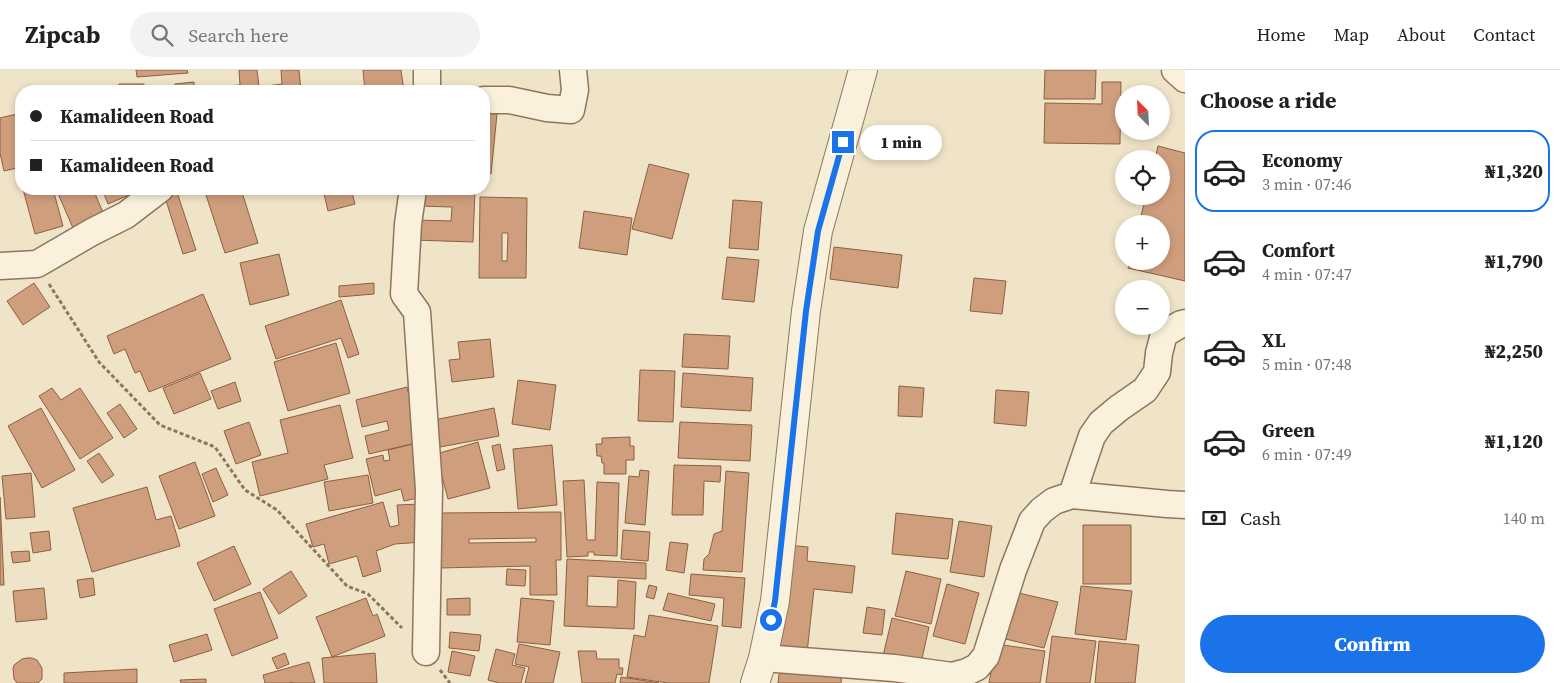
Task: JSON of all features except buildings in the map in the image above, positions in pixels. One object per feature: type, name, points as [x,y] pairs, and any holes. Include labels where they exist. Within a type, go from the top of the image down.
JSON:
[{"type":"street","points":[[426,85],[427,70]]},
{"type":"street","points":[[490,100],[509,100],[547,108],[571,110],[575,90],[573,70]]},
{"type":"street","points":[[863,70],[818,231],[806,311],[775,601],[759,671],[894,668],[952,676],[967,672],[977,667],[986,656],[1013,570],[1032,522],[1042,510],[1054,501],[1072,494],[1185,505]]},
{"type":"street","points":[[1175,70],[1185,79]]},
{"type":"street","points":[[0,266],[37,264],[92,232],[126,215],[152,195]]},
{"type":"street","points":[[412,195],[408,224],[404,294],[417,312],[429,489],[426,652]]},
{"type":"street","points":[[1072,494],[1092,436],[1101,423],[1144,390],[1157,372],[1164,334],[1185,323]]},
{"type":"path","points":[[37,264],[99,362],[160,425],[215,447],[245,490],[277,510],[347,586],[368,594],[426,652],[450,683]]},
{"type":"route","points":[[771,620],[775,601],[810,279],[818,231],[843,142]]}]
